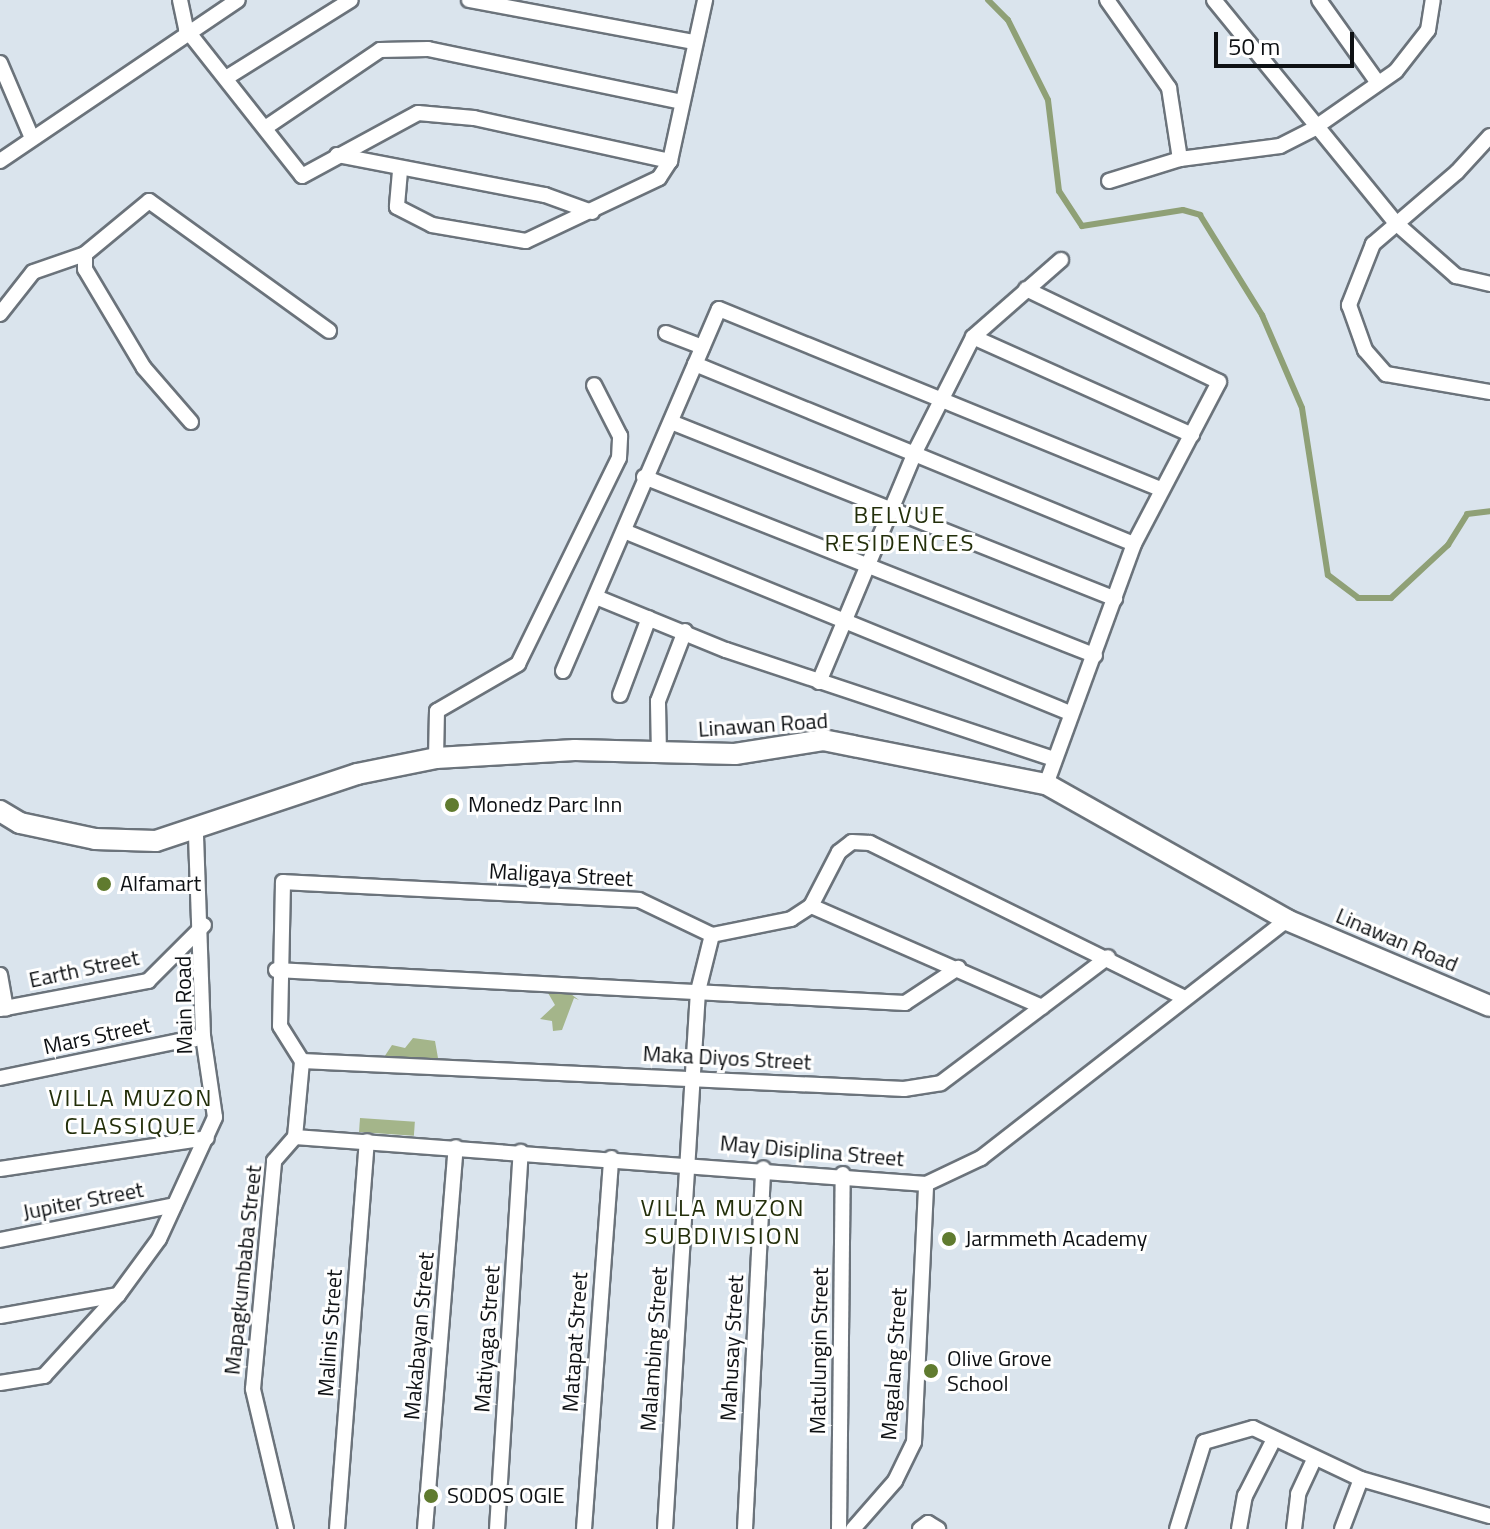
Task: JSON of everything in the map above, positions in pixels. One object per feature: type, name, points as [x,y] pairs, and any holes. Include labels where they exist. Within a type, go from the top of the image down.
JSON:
[{"type":"street","points":[[180,0],[186,29],[302,176],[418,113],[474,118],[670,161]]},
{"type":"street","points":[[0,161],[186,29],[238,0]]},
{"type":"street","points":[[226,78],[351,0]]},
{"type":"street","points":[[469,0],[694,42]]},
{"type":"street","points":[[400,171],[397,207],[432,225],[526,241],[659,178],[670,161],[705,0]]},
{"type":"street","points":[[1107,0],[1169,88],[1180,159]]},
{"type":"street","points":[[1214,0],[1313,129],[1397,224],[1456,276],[1490,284]]},
{"type":"street","points":[[1319,0],[1378,83]]},
{"type":"street","points":[[1109,181],[1180,159],[1280,146],[1313,129],[1378,83],[1428,30],[1433,0]]},
{"type":"street","points":[[265,128],[380,50],[428,49],[682,102]]},
{"type":"street","points":[[0,63],[3,81],[32,138]]},
{"type":"street","points":[[1490,136],[1373,244],[1349,305],[1365,350],[1386,374],[1490,392]]},
{"type":"street","points":[[337,155],[400,171],[545,195],[592,212]]},
{"type":"street","points":[[0,314],[40,267],[85,254],[149,201],[329,331]]},
{"type":"street","points":[[85,254],[85,269],[144,368],[191,422]]},
{"type":"street","points":[[819,682],[915,452],[940,397],[973,337],[1061,260]]},
{"type":"street","points":[[1026,289],[1219,382],[1192,435],[1158,488],[1134,544],[1095,656],[1051,758],[1046,784]]},
{"type":"street","points":[[563,671],[719,309],[1158,488]]},
{"type":"street","points":[[666,333],[702,347]]},
{"type":"street","points":[[973,337],[1192,435]]},
{"type":"street","points":[[695,364],[1134,544]]},
{"type":"street","points":[[436,758],[437,711],[518,664],[619,458],[620,436],[594,385]]},
{"type":"street","points":[[671,422],[1115,599]]},
{"type":"street","points":[[644,477],[1095,656]]},
{"type":"street","points":[[624,531],[1070,713]]},
{"type":"street","points":[[596,597],[819,682],[1051,758]]},
{"type":"street","points":[[620,695],[649,618]]},
{"type":"street","points":[[659,755],[658,701],[685,631]]},
{"type":"street","name":"Linawan Road","points":[[0,811],[20,823],[95,839],[156,841],[196,832],[357,774],[436,758],[575,750],[659,755],[735,754],[823,740],[1046,784],[1287,920],[1490,1006]]},
{"type":"street","name":"Main Road","points":[[0,1383],[44,1376],[118,1295],[175,1205],[215,1117],[203,1036],[204,925],[196,832]]},
{"type":"street","points":[[712,935],[791,919],[811,906],[839,852],[852,842],[870,843],[1108,957],[1183,997]]},
{"type":"street","name":"Maligaya Street","points":[[276,970],[283,882],[639,900],[712,935]]},
{"type":"street","points":[[811,906],[1042,1007]]},
{"type":"street","name":"May Disiplina Street","points":[[295,1137],[763,1168],[926,1184],[981,1158],[1183,997],[1287,920]]},
{"type":"street","name":"Earth Street","points":[[3,1008],[148,981],[204,925]]},
{"type":"street","name":"Malambing Street","points":[[665,1529],[698,991],[712,935]]},
{"type":"street","name":"Maka Diyos Street","points":[[302,1061],[904,1089],[941,1083],[1108,957]]},
{"type":"street","points":[[302,1061],[280,1026],[276,970],[905,1003],[958,968]]},
{"type":"street","points":[[0,975],[3,1008]]},
{"type":"street","name":"Mars Street","points":[[0,1078],[203,1036]]},
{"type":"street","name":"Mapagkumbaba Street","points":[[286,1529],[253,1389],[274,1161],[295,1137],[302,1061]]},
{"type":"street","points":[[0,1169],[207,1138]]},
{"type":"street","name":"Malinis Street","points":[[337,1529],[367,1141]]},
{"type":"street","name":"Makabayan Street","points":[[425,1529],[456,1147]]},
{"type":"street","name":"Matiyaga Street","points":[[497,1529],[521,1152]]},
{"type":"street","name":"Matapat Street","points":[[584,1529],[611,1158]]},
{"type":"street","name":"Mahusay Street","points":[[745,1529],[763,1168]]},
{"type":"street","name":"Matulungin Street","points":[[839,1529],[843,1174]]},
{"type":"street","name":"Magalang Street","points":[[853,1529],[895,1481],[914,1442],[926,1184]]},
{"type":"street","name":"Jupiter Street","points":[[0,1240],[175,1205]]},
{"type":"street","points":[[0,1316],[118,1295]]},
{"type":"street","points":[[1177,1529],[1204,1442],[1253,1428],[1361,1479],[1490,1516]]},
{"type":"street","points":[[1239,1529],[1245,1496],[1274,1439]]},
{"type":"street","points":[[1294,1529],[1298,1494],[1314,1459]]},
{"type":"street","points":[[1342,1529],[1361,1479]]},
{"type":"street","points":[[920,1529],[928,1523],[938,1529]]},
{"type":"green space","points":[[544,986],[560,986],[579,1000],[574,998],[562,1030],[553,1031],[552,1021],[540,1019],[555,1005]]},
{"type":"green space","points":[[413,1038],[435,1041],[441,1075],[375,1071],[392,1045],[405,1048]]},
{"type":"green space","points":[[360,1118],[415,1122],[414,1136],[359,1132]]},
{"type":"waterway","points":[[988,0],[1008,20],[1048,100],[1059,191],[1082,226],[1183,210],[1200,215],[1262,315],[1302,408],[1328,575],[1358,598],[1391,598],[1448,545],[1467,514],[1490,511]]},
{"type":"place","name":"Monedz Parc Inn","points":[[452,805]]},
{"type":"place","name":"Alfamart","points":[[104,884]]},
{"type":"place","name":"Jarmmeth Academy","points":[[949,1239]]},
{"type":"place","name":"Olive Grove School","points":[[931,1371]]},
{"type":"place","name":"SODOS OGIE","points":[[431,1496]]},
{"type":"district","name":"BELVUE RESIDENCES","points":[[900,529]]},
{"type":"district","name":"VILLA MUZON CLASSIQUE","points":[[131,1112]]},
{"type":"district","name":"VILLA MUZON SUBDIVISION","points":[[723,1222]]}]
